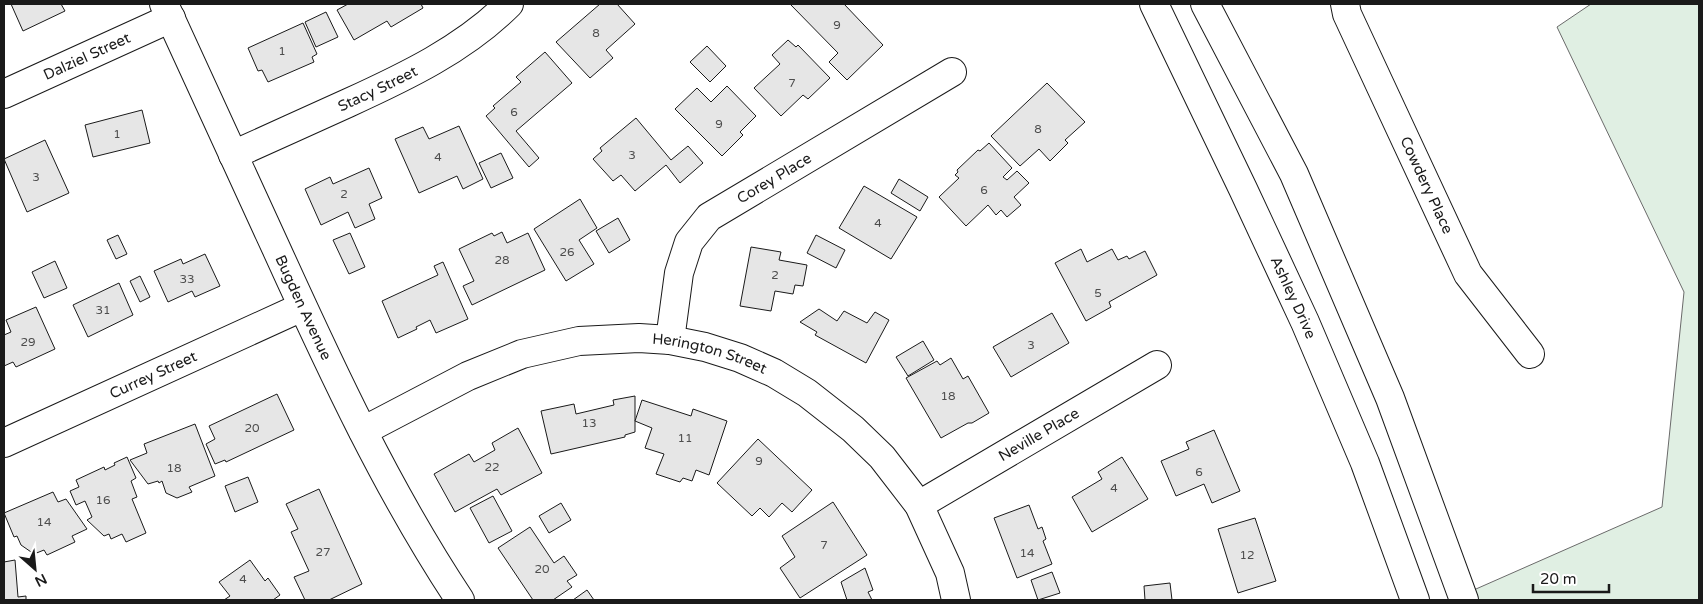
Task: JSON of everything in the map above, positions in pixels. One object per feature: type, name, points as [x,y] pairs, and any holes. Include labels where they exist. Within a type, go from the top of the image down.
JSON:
[{"type":"street","name":"Stacy Street","points":[[233,155],[390,84],[447,54],[500,14],[509,4]]},
{"type":"street","name":"Ashley Drive","points":[[1154,4],[1305,322],[1365,464],[1415,600]]},
{"type":"street","points":[[1205,4],[1294,174],[1390,398],[1464,600]]},
{"type":"street","name":"Cowdery Place","points":[[1345,4],[1347,14],[1468,274],[1530,354]]},
{"type":"street","name":"Bugden Avenue","points":[[167,11],[302,307],[363,431],[457,599]]},
{"type":"street","name":"Dalziel Street","points":[[4,94],[167,11]]},
{"type":"street","name":"Corey Place","points":[[670,340],[679,272],[689,242],[708,217],[952,72]]},
{"type":"street","name":"Currey Street","points":[[4,443],[302,307]]},
{"type":"street","name":"Herington Street","points":[[363,431],[468,376],[522,354],[579,341],[639,338],[670,340],[705,347],[740,358],[774,374],[807,393],[853,429],[882,457],[919,505],[950,573],[956,600]]},
{"type":"street","name":"Neville Place","points":[[919,505],[1157,364]]},
{"type":"green space","points":[[1591,4],[1699,4],[1699,600],[1451,600],[1662,507],[1684,292],[1557,27]]},
{"type":"building","points":[[11,4],[61,4],[65,11],[23,31]]},
{"type":"building","points":[[348,4],[421,4],[423,8],[391,27],[387,21],[354,40],[337,10]]},
{"type":"building","points":[[600,4],[617,4],[635,24],[606,50],[613,58],[590,78],[556,42]]},
{"type":"building","points":[[790,4],[844,4],[883,45],[847,80],[829,62],[838,53]]},
{"type":"building","points":[[326,12],[338,37],[316,47],[305,22]]},
{"type":"building","points":[[303,23],[317,54],[312,57],[314,62],[268,82],[262,70],[258,71],[248,48]]},
{"type":"building","points":[[788,40],[796,47],[798,45],[830,78],[808,99],[803,95],[781,116],[754,88],[780,64],[772,55]]},
{"type":"building","points":[[707,46],[726,66],[710,82],[690,62]]},
{"type":"building","points":[[545,52],[572,83],[516,131],[539,158],[529,167],[486,116],[495,108],[493,106],[521,82],[516,77]]},
{"type":"building","points":[[1047,83],[1085,122],[1065,140],[1068,143],[1050,161],[1039,149],[1020,166],[991,136]]},
{"type":"building","points":[[727,86],[756,116],[740,132],[743,135],[722,156],[675,109],[697,88],[711,102]]},
{"type":"building","points":[[142,110],[150,143],[93,157],[85,125]]},
{"type":"building","points":[[636,118],[671,160],[688,146],[703,163],[680,183],[666,165],[635,191],[621,175],[613,181],[593,159],[602,151],[600,148]]},
{"type":"building","points":[[459,126],[483,179],[463,189],[457,176],[419,193],[395,139],[423,127],[429,139]]},
{"type":"building","points":[[45,140],[69,193],[27,212],[4,159]]},
{"type":"building","points":[[989,143],[1012,168],[1003,177],[1007,180],[1017,171],[1029,183],[1014,197],[1021,205],[1007,217],[1001,210],[996,215],[988,205],[966,226],[939,197],[959,178],[955,175],[958,172],[957,170],[978,150],[980,151]]},
{"type":"building","points":[[501,153],[513,178],[491,188],[479,163]]},
{"type":"building","points":[[369,168],[382,198],[369,204],[375,219],[355,228],[348,212],[321,225],[305,189],[330,177],[333,184]]},
{"type":"building","points":[[899,179],[928,197],[920,211],[891,193]]},
{"type":"building","points":[[864,186],[917,217],[891,259],[839,228]]},
{"type":"building","points":[[580,199],[597,228],[579,240],[594,264],[566,281],[534,229]]},
{"type":"building","points":[[618,218],[630,240],[609,253],[596,231]]},
{"type":"building","points":[[502,232],[507,243],[528,233],[545,270],[472,305],[463,286],[474,281],[459,249],[492,233],[494,236]]},
{"type":"building","points":[[350,233],[365,267],[349,274],[333,240]]},
{"type":"building","points":[[118,235],[127,254],[116,259],[107,240]]},
{"type":"building","points":[[816,235],[845,250],[836,268],[807,253]]},
{"type":"building","points":[[751,247],[781,252],[779,260],[807,265],[803,286],[795,285],[793,294],[775,291],[771,311],[740,306]]},
{"type":"building","points":[[1081,249],[1087,262],[1112,249],[1118,260],[1127,256],[1129,259],[1145,251],[1157,275],[1109,302],[1111,307],[1086,321],[1055,263]]},
{"type":"building","points":[[205,254],[220,286],[195,297],[192,291],[168,302],[154,271],[181,259],[183,264]]},
{"type":"building","points":[[55,261],[67,288],[44,298],[32,272]]},
{"type":"building","points":[[443,262],[468,319],[436,333],[430,320],[398,338],[382,301],[438,275],[434,266]]},
{"type":"building","points":[[140,276],[150,297],[140,302],[130,281]]},
{"type":"building","points":[[119,283],[133,315],[88,337],[73,305]]},
{"type":"building","points":[[36,307],[55,349],[16,367],[13,362],[4,366],[4,335],[11,332],[6,320]]},
{"type":"building","points":[[819,309],[837,321],[844,311],[867,323],[875,312],[889,320],[866,363],[815,335],[817,332],[800,322]]},
{"type":"building","points":[[1052,313],[1069,343],[1011,377],[993,347]]},
{"type":"building","points":[[923,341],[934,360],[908,376],[896,357]]},
{"type":"building","points":[[951,358],[963,379],[968,376],[989,413],[941,438],[906,378],[937,361],[940,365]]},
{"type":"building","points":[[277,394],[294,430],[226,462],[225,460],[215,464],[206,444],[215,439],[209,426]]},
{"type":"building","points":[[635,396],[635,432],[625,435],[625,437],[551,454],[541,411],[574,404],[576,414],[614,405],[613,400]]},
{"type":"building","points":[[642,400],[691,416],[693,409],[727,421],[709,475],[696,470],[692,481],[683,478],[680,482],[656,474],[664,454],[645,448],[652,428],[635,421]]},
{"type":"building","points":[[195,424],[215,476],[189,487],[192,492],[177,498],[166,493],[162,481],[148,484],[130,460],[147,453],[144,444]]},
{"type":"building","points":[[518,428],[542,473],[501,495],[497,489],[455,512],[434,474],[469,454],[474,462],[495,450],[492,443]]},
{"type":"building","points":[[1214,430],[1240,491],[1212,503],[1204,484],[1176,496],[1161,461],[1189,449],[1186,442]]},
{"type":"building","points":[[758,439],[812,490],[792,512],[782,503],[769,517],[760,508],[752,516],[717,483]]},
{"type":"building","points":[[127,457],[136,478],[131,481],[137,497],[132,499],[146,533],[126,542],[122,534],[111,539],[109,534],[104,536],[87,520],[92,517],[85,501],[76,505],[70,491],[79,487],[76,480],[104,467],[105,470]]},
{"type":"building","points":[[1122,457],[1148,499],[1092,532],[1072,497],[1102,479],[1098,472]]},
{"type":"building","points":[[248,477],[258,502],[235,512],[225,486]]},
{"type":"building","points":[[319,489],[362,584],[329,600],[305,600],[294,577],[309,571],[291,532],[298,529],[286,504]]},
{"type":"building","points":[[53,492],[58,502],[66,499],[87,529],[72,536],[75,542],[47,555],[44,550],[34,554],[21,545],[17,536],[14,537],[4,513]]},
{"type":"building","points":[[493,496],[512,531],[489,543],[470,508]]},
{"type":"building","points":[[833,502],[867,555],[800,598],[780,568],[795,557],[782,536]]},
{"type":"building","points":[[561,503],[571,520],[549,533],[539,516]]},
{"type":"building","points":[[1029,505],[1038,529],[1042,527],[1046,539],[1043,541],[1052,564],[1017,578],[994,518]]},
{"type":"building","points":[[1255,518],[1276,581],[1238,593],[1218,529]]},
{"type":"building","points":[[530,527],[554,563],[564,556],[577,575],[567,581],[572,587],[553,600],[533,600],[498,548]]},
{"type":"building","points":[[15,560],[18,597],[26,596],[26,600],[4,600],[4,562]]},
{"type":"building","points":[[250,560],[265,581],[268,578],[280,595],[273,600],[224,600],[230,596],[219,582]]},
{"type":"building","points":[[865,568],[873,590],[868,592],[872,600],[847,600],[841,582]]},
{"type":"building","points":[[1052,572],[1060,593],[1038,600],[1031,580]]},
{"type":"building","points":[[1170,583],[1172,600],[1145,600],[1144,586]]},
{"type":"building","points":[[587,590],[594,600],[573,600]]}]
